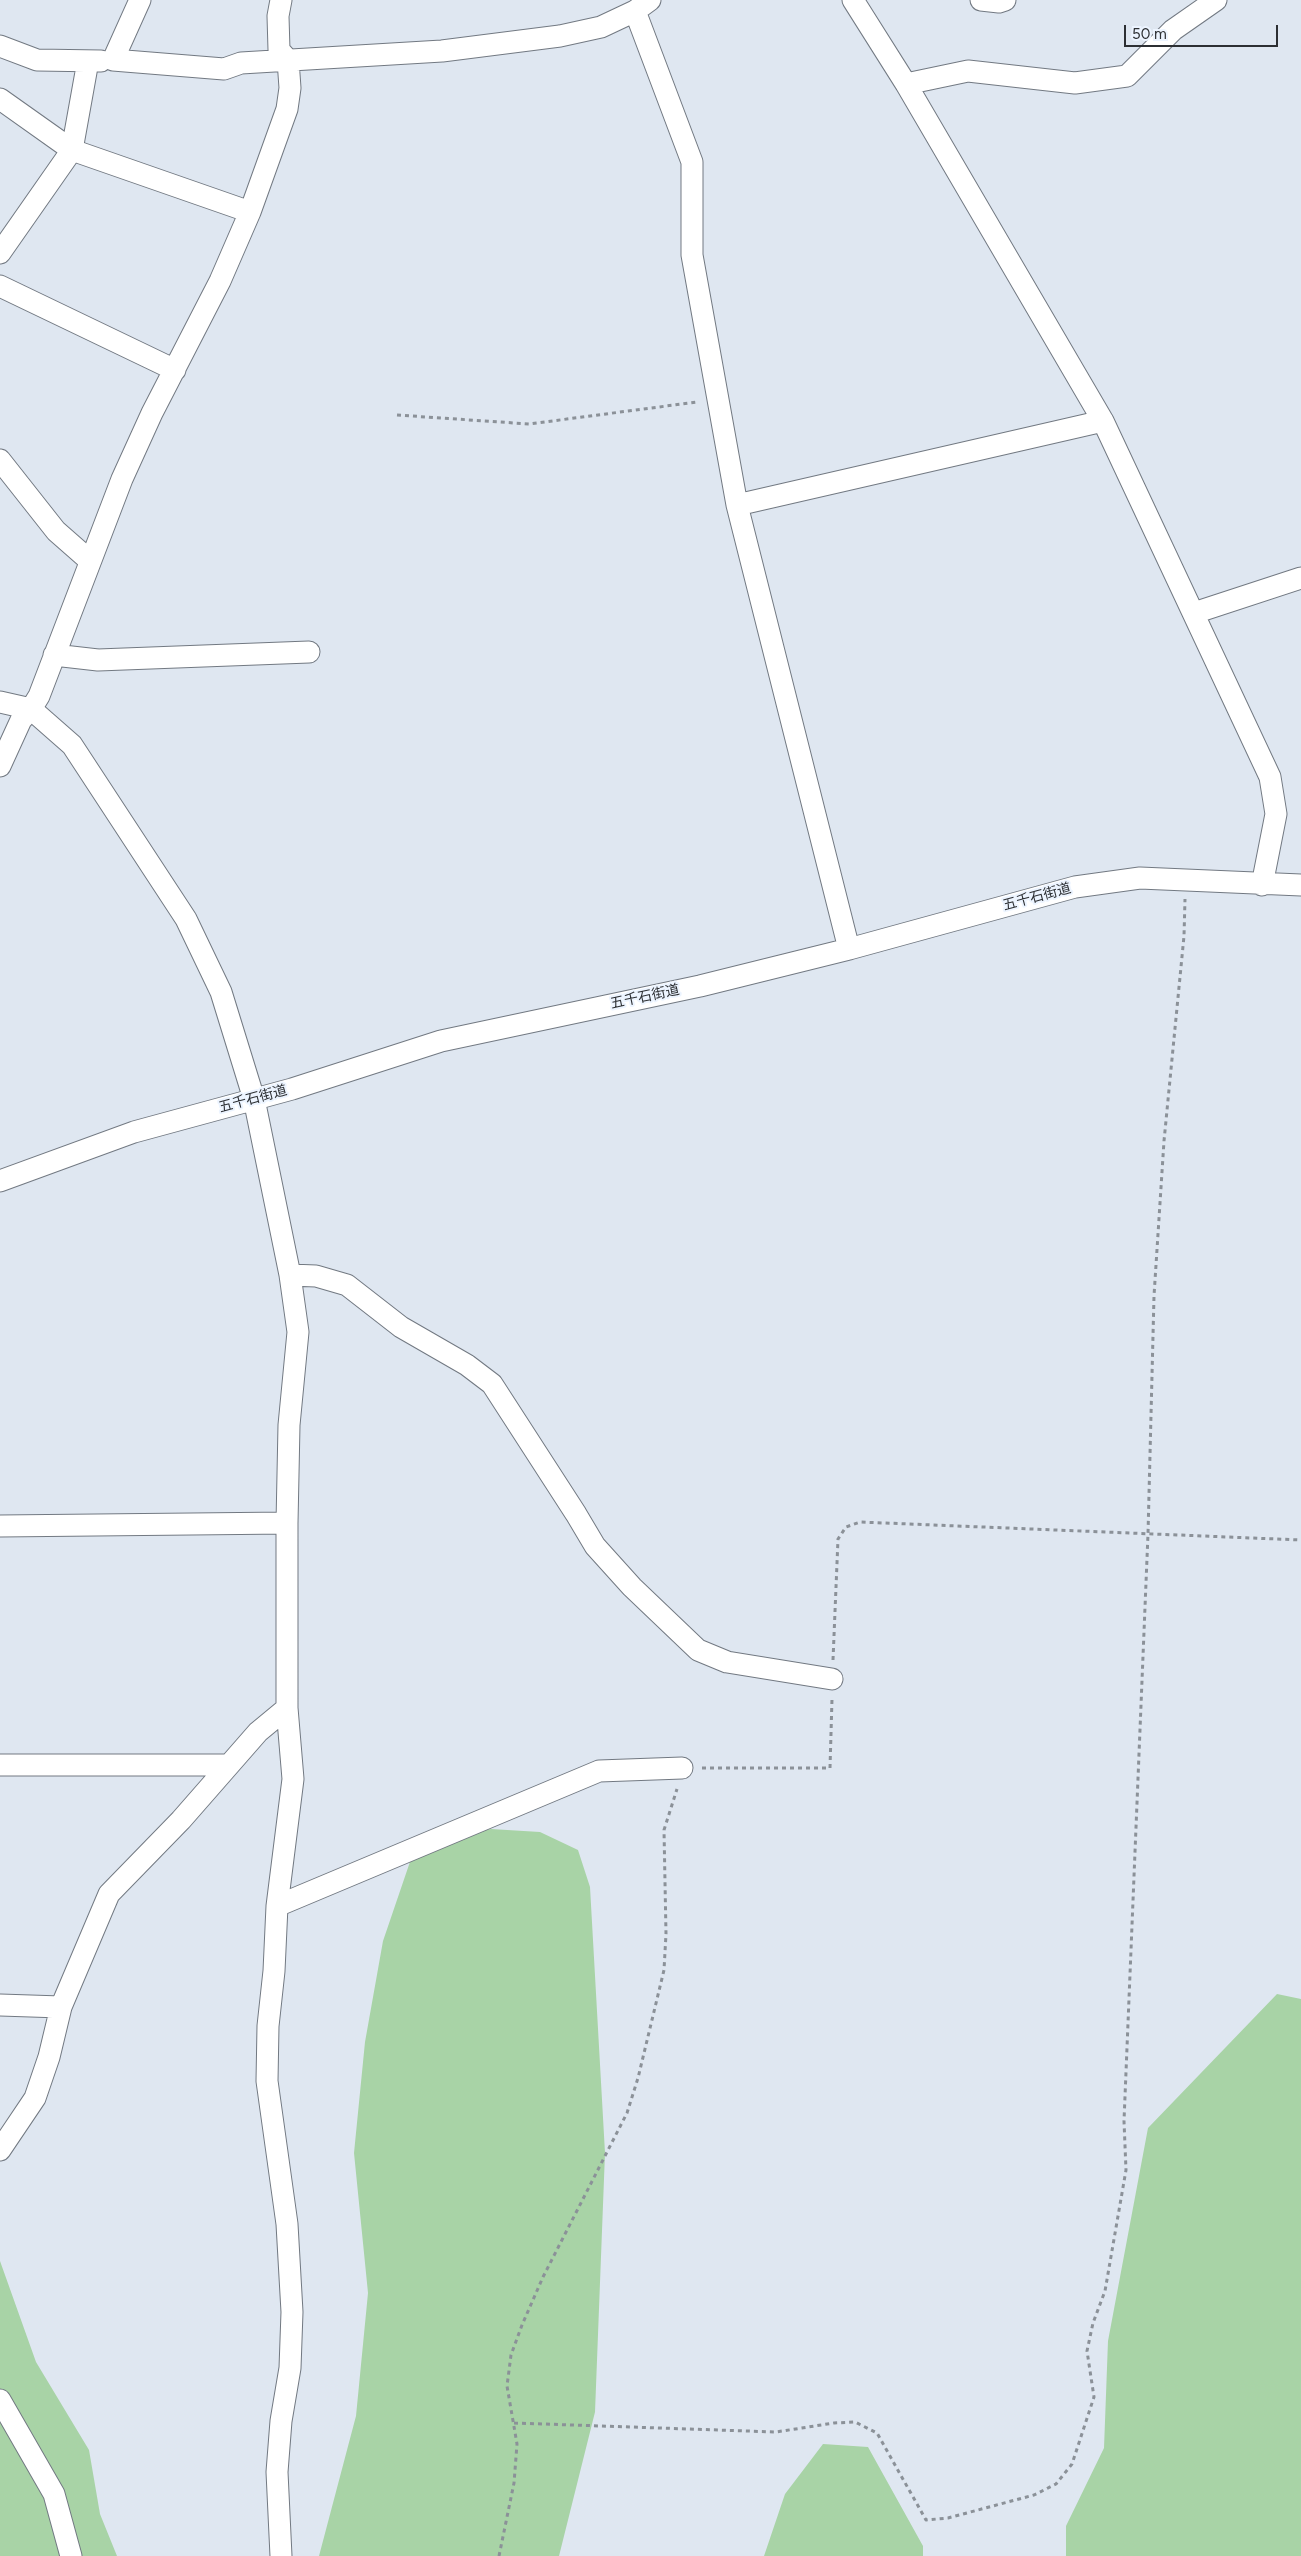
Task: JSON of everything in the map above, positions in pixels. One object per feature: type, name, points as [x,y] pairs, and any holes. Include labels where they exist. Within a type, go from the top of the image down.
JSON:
[{"type":"street","points":[[113,60],[140,0]]},
{"type":"street","points":[[0,766],[21,720],[39,696],[122,479],[152,413],[220,281],[250,212],[287,109],[290,88],[288,60],[279,50],[278,16],[281,0]]},
{"type":"street","points":[[854,0],[906,84],[1103,421],[1270,777],[1276,814],[1262,885]]},
{"type":"street","points":[[981,0],[999,2],[1005,0]]},
{"type":"street","points":[[906,84],[968,71],[1075,83],[1127,76],[1173,30],[1216,0]]},
{"type":"street","points":[[0,46],[37,60],[113,60],[224,69],[241,63],[442,51],[560,36],[601,27],[642,5],[692,162],[692,255],[737,505],[849,949]]},
{"type":"street","points":[[0,253],[72,150],[88,61]]},
{"type":"street","points":[[0,99],[72,150],[250,212]]},
{"type":"street","points":[[0,286],[175,370]]},
{"type":"street","points":[[737,505],[1103,421]]},
{"type":"street","points":[[0,460],[56,530],[90,560]]},
{"type":"street","points":[[1194,613],[1301,578]]},
{"type":"street","points":[[54,655],[98,660],[309,652]]},
{"type":"street","points":[[0,702],[31,709],[72,745],[186,919],[221,992],[254,1099],[290,1275],[298,1332],[289,1425],[287,1523],[287,1708],[294,1779],[277,1906],[274,1971],[268,2026],[267,2081],[287,2224],[292,2312],[290,2368],[281,2421],[277,2472],[281,2556]]},
{"type":"street","name":"五千石街道","points":[[0,1181],[134,1132],[292,1089],[441,1042],[700,986],[849,949],[1074,887],[1140,878],[1262,885],[1301,885]]},
{"type":"street","points":[[290,1275],[316,1276],[346,1285],[401,1327],[467,1365],[492,1384],[595,1546],[632,1587],[698,1650],[727,1662],[832,1679]]},
{"type":"street","points":[[0,1526],[287,1523]]},
{"type":"street","points":[[0,2150],[35,2098],[49,2057],[61,2006],[109,1894],[181,1820],[258,1732],[287,1708]]},
{"type":"street","points":[[0,1765],[228,1765]]},
{"type":"street","points":[[277,1906],[599,1771],[682,1768]]},
{"type":"street","points":[[0,2005],[61,2006]]},
{"type":"street","points":[[0,2400],[54,2494],[71,2556]]},
{"type":"path","points":[[397,415],[529,424],[718,399]]},
{"type":"path","points":[[514,2423],[776,2432],[834,2423],[855,2422],[877,2433],[926,2520],[948,2518],[1034,2495],[1056,2484],[1072,2464],[1094,2397],[1087,2350],[1093,2323],[1105,2291],[1126,2170],[1124,2121],[1148,1534],[1154,1296],[1164,1141],[1184,936],[1186,880]]},
{"type":"path","points":[[499,2556],[514,2483],[517,2444],[514,2423],[509,2407],[507,2386],[511,2356],[543,2277],[627,2113],[638,2078],[664,1970],[666,1934],[664,1830],[682,1768],[830,1768],[838,1539],[846,1527],[860,1522],[1301,1540]]},
{"type":"green space","points":[[491,1829],[540,1832],[578,1850],[590,1887],[605,2153],[595,2412],[559,2556],[319,2556],[356,2416],[368,2293],[354,2153],[365,2042],[383,1941],[413,1853],[448,1837]]},
{"type":"green space","points":[[1277,1994],[1301,1999],[1301,2556],[1066,2556],[1066,2526],[1104,2448],[1108,2341],[1148,2128]]},
{"type":"green space","points":[[0,2261],[36,2362],[89,2450],[100,2514],[117,2556],[0,2556]]},
{"type":"green space","points":[[823,2444],[868,2447],[923,2546],[923,2556],[764,2556],[785,2494]]}]
